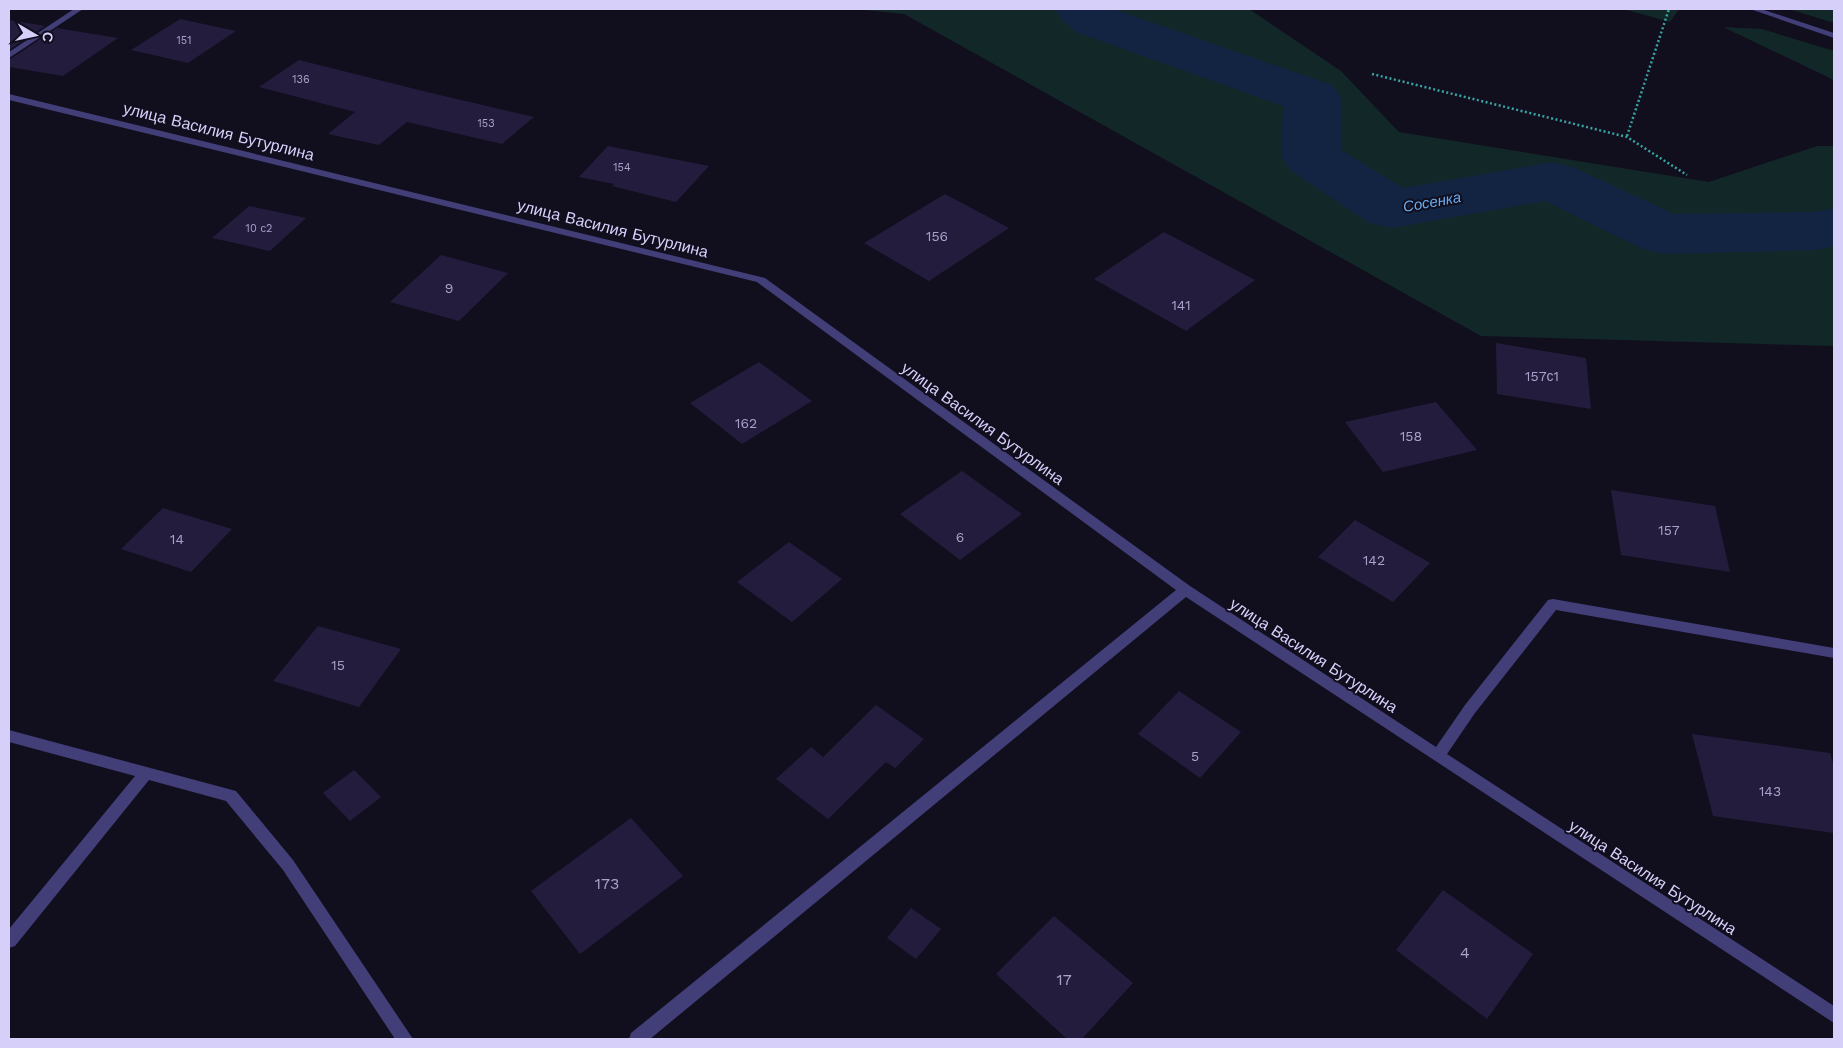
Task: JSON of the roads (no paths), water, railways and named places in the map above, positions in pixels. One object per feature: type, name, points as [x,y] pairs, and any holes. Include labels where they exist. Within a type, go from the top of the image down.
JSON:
[{"type":"street","points":[[9,56],[80,9]]},
{"type":"street","points":[[1754,9],[1834,36]]},
{"type":"street","name":"улица Василия Бутурлина","points":[[9,97],[761,280],[1185,590],[1834,1015]]},
{"type":"street","points":[[638,1039],[1185,590]]},
{"type":"street","points":[[1438,756],[1470,709],[1554,604],[1834,653]]},
{"type":"street","points":[[9,736],[231,796],[288,865],[405,1039]]},
{"type":"street","points":[[9,941],[146,773]]},
{"type":"waterway","name":"Сосенка","points":[[1081,9],[1095,21],[1312,97],[1311,157],[1392,209],[1553,181],[1664,234],[1815,231],[1834,227]]}]
